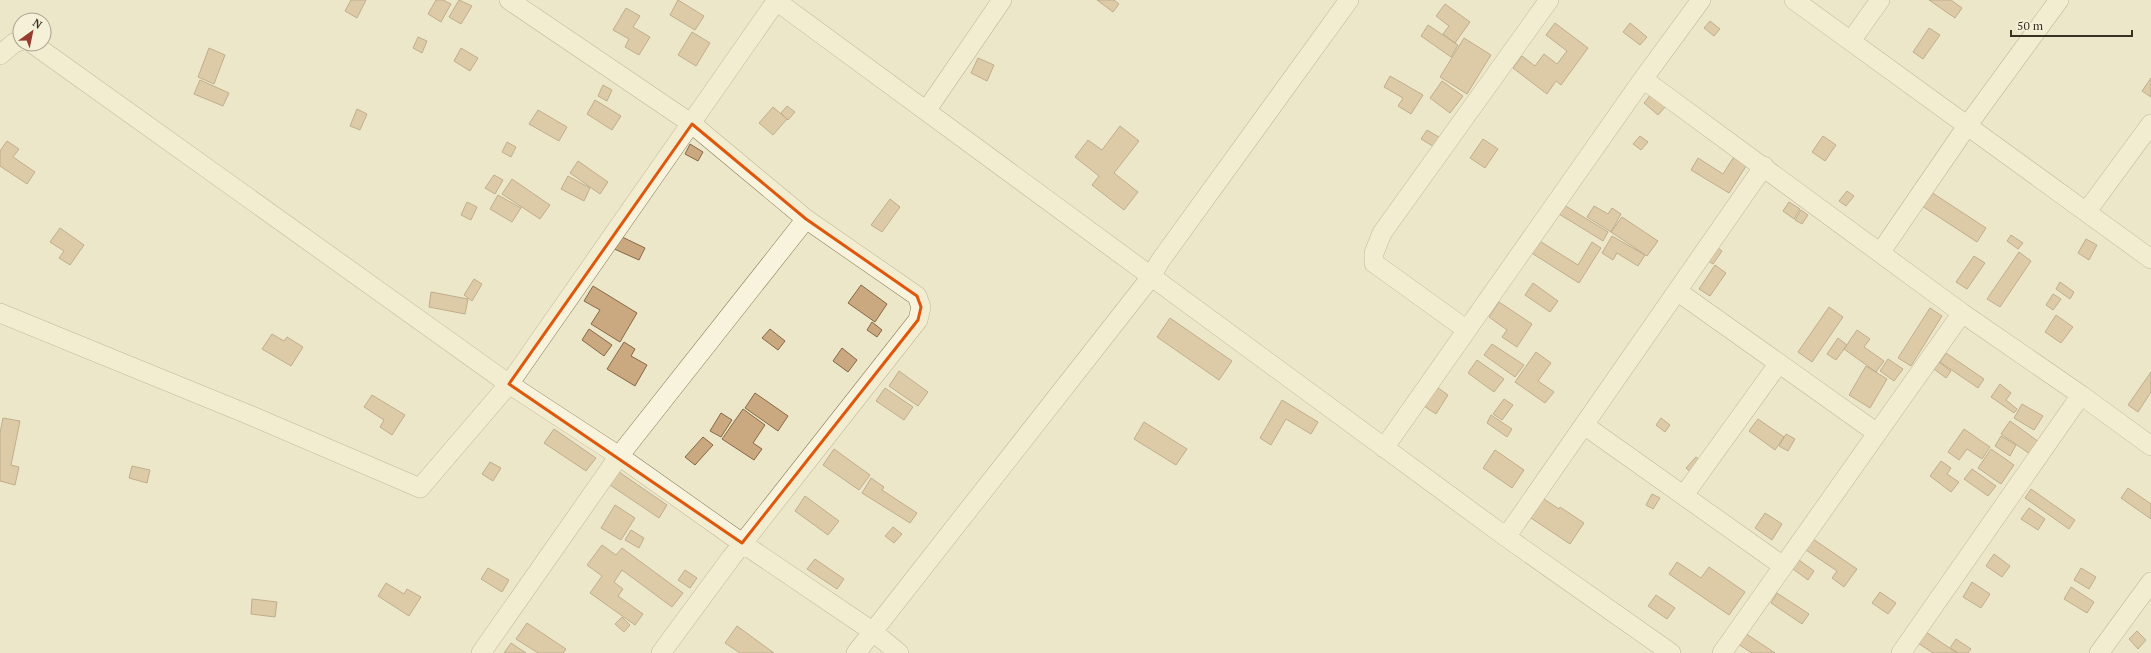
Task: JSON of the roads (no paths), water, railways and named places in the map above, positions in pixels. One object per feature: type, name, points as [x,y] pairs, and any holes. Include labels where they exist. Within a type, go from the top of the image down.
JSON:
[{"type":"street","points":[[509,0],[692,124],[806,219],[917,296],[922,307],[918,320],[742,543],[661,653]]},
{"type":"street","points":[[0,313],[252,416],[420,488],[509,384],[692,124],[776,0],[1506,538],[1671,653]]},
{"type":"street","points":[[926,111],[1002,0]]},
{"type":"street","points":[[856,653],[1151,277],[1160,261],[1350,0]]},
{"type":"street","points":[[1467,330],[1374,263],[1374,253],[1382,233],[1549,0]]},
{"type":"street","points":[[1384,448],[1643,79],[1701,0]]},
{"type":"street","points":[[1794,0],[2087,211],[2151,259]]},
{"type":"street","points":[[1851,41],[1880,0]]},
{"type":"street","points":[[1880,253],[1967,126],[2059,0]]},
{"type":"street","points":[[0,55],[12,45]]},
{"type":"street","points":[[44,52],[509,384],[619,456],[742,543],[872,631],[899,653]]},
{"type":"street","points":[[1643,79],[1764,166],[1962,313],[2081,395],[2151,446]]},
{"type":"street","points":[[2087,211],[2151,124]]},
{"type":"street","points":[[1506,538],[1764,166]]},
{"type":"street","points":[[481,653],[619,456],[806,219]]},
{"type":"street","points":[[1677,291],[1877,433]]},
{"type":"street","points":[[1722,653],[1962,313]]},
{"type":"street","points":[[1684,495],[1779,363]]},
{"type":"street","points":[[1901,653],[2081,395]]},
{"type":"street","points":[[1584,425],[1784,566]]},
{"type":"street","points":[[2099,653],[2151,582]]}]
